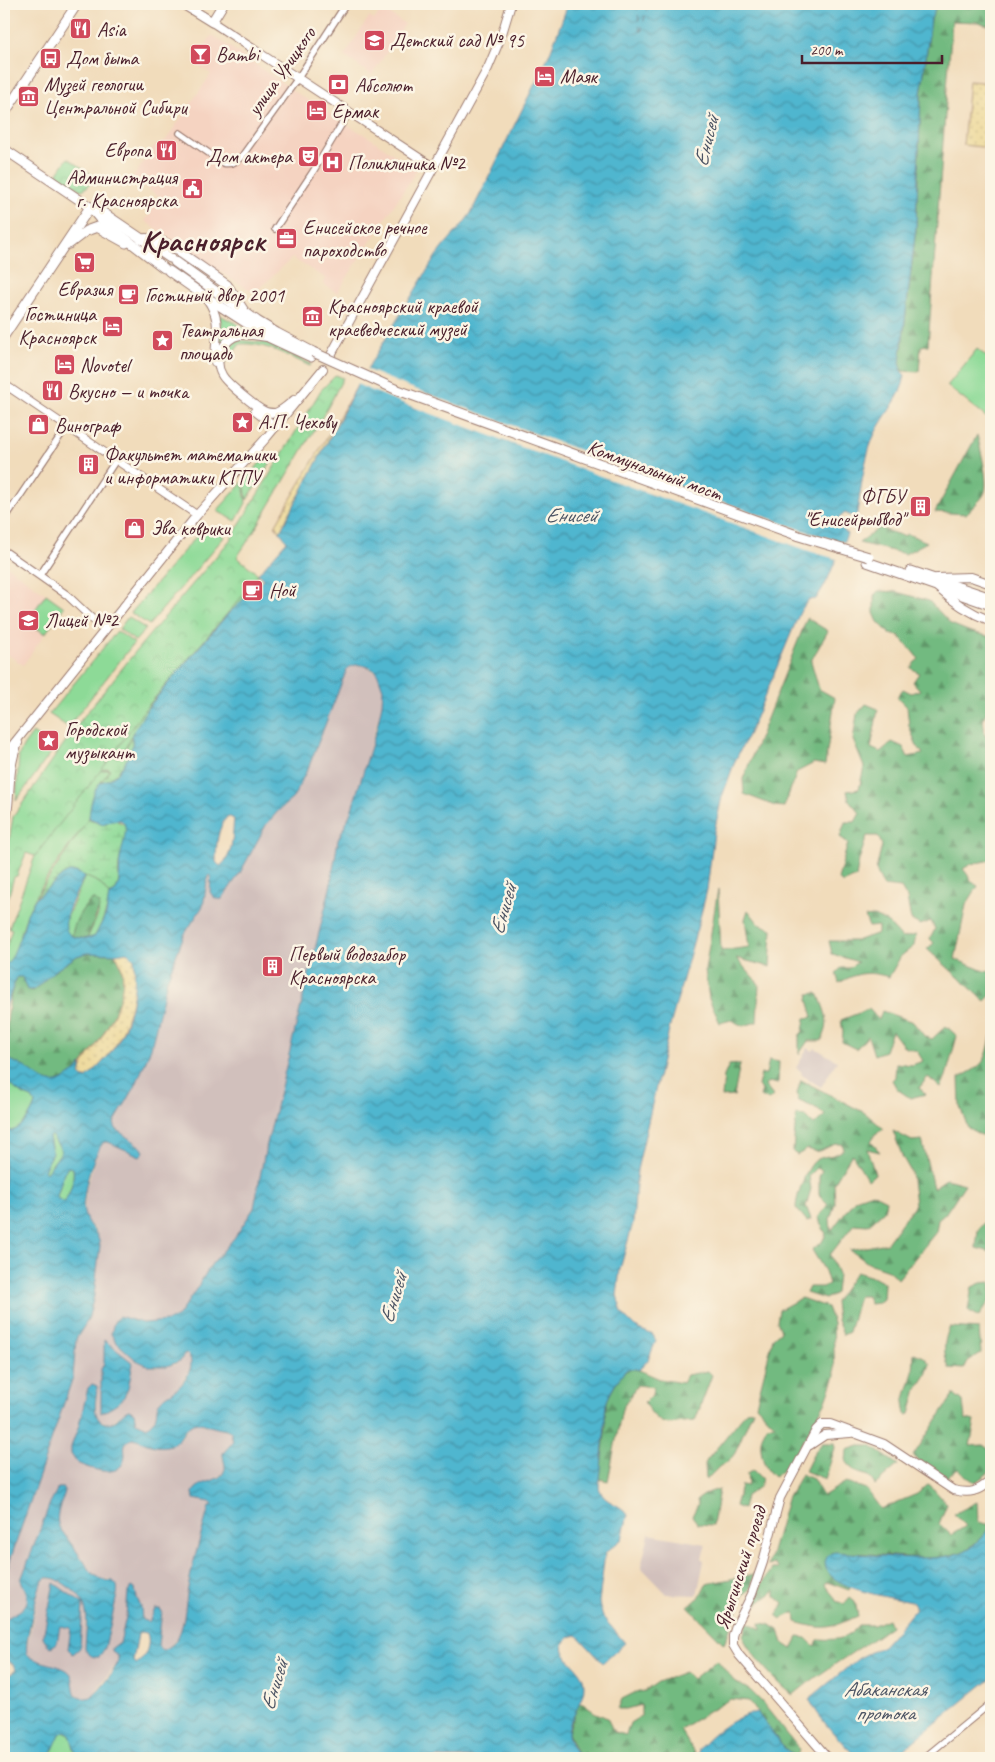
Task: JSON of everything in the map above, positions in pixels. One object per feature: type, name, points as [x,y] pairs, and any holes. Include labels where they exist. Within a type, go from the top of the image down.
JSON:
[{"type":"main road","points":[[4,114],[77,4]]},
{"type":"main road","points":[[184,4],[433,167]]},
{"type":"main road","points":[[212,22],[223,4]]},
{"type":"main road","points":[[332,353],[488,68],[501,37],[511,4]]},
{"type":"main road","points":[[4,149],[90,207],[102,212],[276,333],[312,355]]},
{"type":"main road","points":[[4,336],[90,207]]},
{"type":"main road","points":[[90,207],[99,218],[151,258]]},
{"type":"main road","points":[[61,251],[86,231],[97,227],[106,230],[270,338],[312,355]]},
{"type":"main road","points":[[141,239],[165,241],[227,285],[244,311]]},
{"type":"main road","points":[[206,297],[215,312],[218,324],[215,371],[219,379],[227,388],[276,427]]},
{"type":"main road","points":[[270,338],[241,335],[229,341],[220,353],[219,369],[222,376],[254,404],[269,413],[276,413],[308,389]]},
{"type":"main road","name":"Коммунальный мост","points":[[312,355],[408,398],[804,543],[868,560],[991,598]]},
{"type":"main road","points":[[4,756],[197,515],[276,427],[322,369]]},
{"type":"main road","points":[[936,582],[971,577],[991,584]]},
{"type":"main road","points":[[936,582],[962,607],[991,621]]},
{"type":"main road","name":"Коммунальный мост","points":[[936,582],[991,605]]},
{"type":"main road","points":[[4,832],[8,818],[12,763],[21,736]]},
{"type":"main road","name":"Ярыгинский проезд","points":[[828,1758],[739,1655],[734,1645],[733,1636],[764,1562],[780,1498],[805,1449],[825,1435],[857,1433],[884,1444],[953,1490],[966,1493],[976,1491],[991,1480]]},
{"type":"street","name":"улица Урицкого","points":[[180,133],[224,163],[232,163],[242,156],[298,78],[346,4]]},
{"type":"street","points":[[275,230],[349,112]]},
{"type":"street","points":[[4,384],[197,515]]},
{"type":"street","points":[[4,520],[67,426]]},
{"type":"street","points":[[40,575],[116,460]]},
{"type":"street","points":[[4,551],[67,595],[104,630]]},
{"type":"street","points":[[924,1758],[991,1703]]},
{"type":"shaded area","name":"Детский сад № 95","points":[[382,9],[405,24],[372,75],[344,56],[369,17],[374,20]]},
{"type":"shaded area","points":[[212,35],[297,93],[367,136],[417,170],[337,293],[323,284],[325,278],[292,258],[255,293],[211,267],[145,221],[160,197],[132,179],[154,146],[166,140],[211,74],[193,62]]},
{"type":"shaded area","name":"Лицей №2","points":[[4,564],[64,607],[23,665],[4,652]]},
{"type":"shaded area","points":[[352,665],[365,666],[377,673],[383,689],[382,704],[356,798],[338,840],[330,888],[264,1156],[254,1208],[235,1237],[211,1265],[178,1316],[168,1321],[143,1323],[119,1316],[114,1322],[116,1342],[136,1360],[149,1366],[157,1367],[176,1364],[184,1353],[188,1354],[192,1361],[190,1369],[180,1386],[160,1402],[157,1417],[147,1427],[136,1422],[134,1413],[119,1416],[108,1423],[99,1420],[96,1416],[97,1386],[88,1388],[79,1425],[71,1447],[71,1454],[77,1463],[109,1472],[127,1441],[132,1438],[146,1444],[159,1446],[181,1438],[191,1424],[197,1423],[231,1432],[233,1442],[225,1450],[222,1457],[225,1466],[223,1473],[215,1479],[195,1488],[194,1499],[210,1502],[214,1506],[209,1507],[203,1527],[178,1637],[169,1647],[164,1650],[160,1649],[158,1645],[162,1614],[149,1622],[142,1620],[139,1602],[128,1592],[126,1617],[121,1640],[113,1648],[118,1656],[118,1662],[93,1695],[81,1698],[45,1662],[28,1656],[26,1651],[39,1589],[41,1583],[46,1578],[58,1580],[74,1590],[82,1599],[86,1611],[85,1649],[103,1652],[109,1632],[118,1588],[109,1579],[103,1580],[93,1574],[59,1527],[56,1520],[65,1491],[42,1527],[21,1580],[28,1598],[27,1603],[17,1613],[7,1618],[4,1629],[4,1578],[73,1377],[76,1339],[88,1320],[94,1296],[100,1246],[96,1231],[87,1221],[84,1214],[86,1189],[98,1150],[104,1142],[142,1148],[116,1129],[114,1123],[135,1087],[151,1048],[167,980],[184,935],[203,906],[209,876],[212,876],[210,887],[222,899],[240,873],[266,825],[293,798],[309,766],[347,669]],"holes":[[[104,1341],[133,1363],[127,1393],[118,1405],[101,1369],[104,1364]],[[83,1605],[73,1653],[68,1649],[72,1628],[60,1626]]]},
{"type":"shaded area","points":[[808,1048],[813,1051],[815,1048],[837,1061],[821,1087],[802,1075],[801,1071],[796,1068]]},
{"type":"shaded area","points":[[649,1534],[706,1544],[702,1558],[704,1561],[697,1595],[667,1594],[641,1567]]},
{"type":"green space","points":[[937,4],[991,4],[991,26],[978,22],[952,21],[928,345],[921,346],[919,372],[901,371],[900,363],[916,228],[921,95],[931,19]]},
{"type":"green space","points":[[68,158],[95,177],[82,190],[57,174]]},
{"type":"green space","points":[[218,314],[254,333],[244,333],[220,348],[221,322]]},
{"type":"green space","points":[[238,340],[267,343],[311,364],[310,366],[267,347],[240,344],[223,366],[227,351]]},
{"type":"green space","points":[[977,349],[991,360],[991,421],[947,386]]},
{"type":"green space","points":[[336,375],[343,378],[328,407],[237,557],[258,574],[245,593],[145,709],[112,756],[35,856],[26,853],[17,876],[14,877],[4,913],[4,852],[10,836],[13,817],[77,725],[140,646],[230,540],[321,390]]},
{"type":"green space","points":[[977,435],[986,482],[983,496],[966,514],[935,512]]},
{"type":"green space","points":[[267,455],[271,462],[247,500],[244,481]]},
{"type":"green space","points":[[243,482],[246,503],[236,521],[217,511]]},
{"type":"green space","points":[[205,526],[225,536],[149,625],[131,613]]},
{"type":"green space","points":[[879,528],[903,536],[908,534],[927,542],[905,554],[859,543]]},
{"type":"green space","points":[[878,591],[897,592],[929,601],[951,624],[991,637],[991,706],[983,718],[985,736],[991,738],[991,860],[971,864],[963,869],[978,886],[966,905],[955,959],[991,972],[991,995],[985,1001],[927,949],[934,943],[930,939],[935,929],[931,921],[920,925],[911,920],[907,898],[901,888],[883,886],[876,870],[882,845],[878,836],[867,836],[859,860],[856,877],[843,883],[838,879],[848,843],[840,837],[845,822],[855,822],[860,813],[849,800],[847,791],[859,789],[864,767],[853,740],[857,714],[866,704],[878,709],[871,748],[880,752],[892,742],[903,747],[908,757],[923,754],[917,746],[909,726],[907,707],[897,697],[903,689],[911,693],[920,690],[913,682],[919,673],[911,668],[919,659],[899,636],[890,634],[878,622],[874,613],[874,595]]},
{"type":"green space","points":[[245,593],[249,594],[228,614],[147,709],[122,754],[117,757],[112,756],[145,709]]},
{"type":"green space","points":[[46,594],[64,607],[45,634],[27,621]]},
{"type":"green space","points":[[128,617],[146,629],[135,641],[119,629]]},
{"type":"green space","points":[[807,618],[828,631],[811,661],[819,689],[835,698],[825,765],[814,763],[797,772],[784,807],[775,806],[744,794],[743,779]]},
{"type":"green space","points":[[117,631],[134,643],[68,727],[49,714]]},
{"type":"green space","points":[[33,733],[42,740],[39,745],[42,747],[44,744],[53,750],[16,801],[19,755]]},
{"type":"green space","points":[[131,736],[132,746],[127,759],[115,775],[100,783],[110,770],[108,768],[100,771],[112,756],[120,756]]},
{"type":"green space","points":[[109,769],[96,793],[89,818],[36,896],[17,947],[4,968],[4,954],[12,929],[9,928],[35,856],[100,771]]},
{"type":"green space","points":[[89,818],[99,823],[115,820],[126,825],[127,830],[120,859],[116,890],[109,895],[100,883],[76,872],[63,875],[35,899]]},
{"type":"green space","points":[[85,876],[100,883],[109,895],[106,911],[98,931],[95,936],[87,939],[98,915],[99,903],[93,899],[85,906],[79,916],[72,937],[65,930],[64,925]]},
{"type":"green space","points":[[718,889],[721,951],[749,947],[745,919],[748,910],[759,924],[772,929],[770,967],[736,958],[759,984],[757,1022],[743,1026],[731,1020],[720,1023],[709,999],[705,970]]},
{"type":"green space","points":[[93,899],[99,903],[99,908],[87,939],[72,937],[74,926],[79,916],[85,906]]},
{"type":"green space","points":[[874,916],[888,923],[902,938],[916,935],[914,946],[901,956],[889,977],[869,973],[852,977],[839,983],[836,973],[841,968],[849,968],[858,962],[832,954],[829,941],[856,941],[878,933],[878,926],[869,927],[865,917]]},
{"type":"green space","points":[[87,953],[115,954],[120,962],[122,972],[122,991],[114,1015],[87,1058],[67,1079],[51,1083],[5,1059],[8,1016],[13,986],[17,977],[21,976],[24,979],[26,988],[31,991],[34,990],[53,972],[77,956]]},
{"type":"green space","points":[[816,993],[819,995],[825,1013],[826,1029],[821,1041],[808,1041],[799,1054],[799,1036],[803,1031],[805,1018],[813,1017],[808,1000],[809,994]]},
{"type":"green space","points":[[869,1009],[879,1020],[882,1011],[913,1022],[925,1037],[932,1039],[946,1026],[957,1036],[941,1088],[928,1077],[919,1088],[926,1094],[910,1098],[897,1089],[892,1080],[895,1077],[896,1063],[912,1065],[923,1061],[917,1051],[904,1047],[892,1031],[885,1051],[874,1055],[868,1036],[856,1049],[842,1042],[841,1020]]},
{"type":"green space","points":[[991,1036],[991,1127],[987,1134],[981,1135],[968,1128],[960,1106],[959,1078],[982,1063],[987,1053]]},
{"type":"green space","points":[[769,1060],[779,1062],[778,1084],[768,1082],[765,1086],[773,1096],[769,1100],[760,1096],[762,1090],[758,1086],[761,1074],[766,1074]]},
{"type":"green space","points":[[740,1064],[734,1096],[722,1097],[724,1076],[729,1065]]},
{"type":"green space","points":[[4,1080],[22,1094],[32,1098],[35,1103],[34,1108],[23,1124],[19,1128],[9,1131],[4,1129],[10,1121],[6,1107],[4,1107]]},
{"type":"green space","points":[[801,1080],[865,1113],[884,1129],[875,1134],[871,1142],[880,1152],[867,1149],[875,1174],[868,1180],[852,1154],[834,1183],[835,1204],[830,1219],[831,1231],[855,1199],[872,1193],[886,1200],[884,1211],[868,1225],[854,1224],[830,1255],[838,1274],[836,1293],[825,1299],[806,1293],[809,1287],[822,1287],[829,1284],[825,1271],[812,1250],[822,1242],[826,1234],[818,1218],[828,1204],[819,1195],[819,1177],[822,1170],[817,1168],[809,1176],[811,1189],[806,1206],[811,1219],[807,1221],[796,1208],[796,1203],[806,1173],[814,1162],[818,1159],[837,1154],[844,1149],[842,1144],[839,1144],[819,1151],[808,1149],[797,1155],[793,1151],[796,1115],[805,1116],[814,1125],[825,1115],[818,1109],[799,1101],[797,1093]]},
{"type":"green space","points":[[893,1131],[912,1141],[922,1140],[933,1188],[946,1179],[965,1184],[945,1214],[938,1220],[936,1232],[898,1279],[888,1270],[868,1263],[850,1250],[887,1243],[915,1204],[911,1172],[903,1158]]},
{"type":"green space","points":[[51,1135],[62,1151],[46,1173],[44,1171],[52,1152],[49,1137]]},
{"type":"green space","points":[[68,1167],[73,1168],[73,1181],[64,1202],[58,1199],[57,1196],[64,1173]]},
{"type":"green space","points":[[991,1220],[991,1252],[976,1248],[978,1230],[985,1221]]},
{"type":"green space","points":[[856,1272],[873,1277],[884,1283],[883,1299],[878,1303],[870,1304],[867,1296],[859,1296],[849,1332],[843,1335],[837,1320],[835,1302]]},
{"type":"green space","points":[[991,1282],[991,1299],[978,1317],[968,1310],[972,1287],[981,1283]]},
{"type":"green space","points":[[801,1298],[827,1307],[833,1323],[835,1376],[825,1403],[790,1464],[774,1477],[765,1466],[761,1446],[762,1437],[767,1426],[775,1425],[756,1405],[773,1338],[781,1331],[777,1321],[779,1310]]},
{"type":"green space","points":[[950,1327],[979,1329],[981,1353],[968,1361],[964,1369],[949,1368],[947,1363],[945,1342]]},
{"type":"green space","points":[[914,1353],[924,1357],[930,1364],[926,1375],[917,1389],[910,1414],[906,1415],[904,1402],[913,1372]]},
{"type":"green space","points":[[629,1368],[660,1379],[682,1383],[687,1375],[708,1371],[712,1375],[695,1421],[671,1424],[661,1422],[644,1403],[652,1395],[653,1387],[637,1385],[622,1409],[608,1481],[600,1479],[607,1400],[620,1376]]},
{"type":"green space","points":[[954,1394],[963,1401],[965,1419],[975,1421],[970,1446],[983,1445],[991,1451],[991,1471],[974,1483],[958,1469],[947,1477],[943,1477],[913,1456]]},
{"type":"green space","points":[[753,1410],[735,1453],[729,1461],[720,1466],[706,1480],[705,1464],[707,1460],[747,1411]]},
{"type":"green space","points":[[822,1443],[834,1443],[835,1448],[825,1479],[805,1471]]},
{"type":"green space","points":[[859,1446],[871,1446],[898,1465],[875,1485],[869,1476],[855,1472],[846,1461],[847,1450]]},
{"type":"green space","points":[[753,1470],[762,1479],[759,1487],[746,1496],[743,1509],[735,1506],[741,1485],[748,1486],[747,1474]]},
{"type":"green space","points":[[801,1474],[813,1479],[823,1496],[846,1482],[866,1489],[881,1509],[917,1494],[929,1484],[947,1504],[939,1524],[951,1535],[966,1526],[954,1514],[977,1502],[978,1522],[991,1525],[991,1527],[965,1551],[948,1556],[931,1559],[855,1553],[826,1568],[832,1576],[850,1588],[849,1590],[827,1582],[825,1585],[836,1601],[844,1604],[850,1597],[855,1601],[858,1616],[828,1627],[815,1627],[796,1622],[795,1612],[781,1619],[776,1615],[784,1604],[775,1596],[775,1590],[756,1605],[759,1589],[772,1569],[779,1569],[775,1564],[768,1566],[788,1496]]},
{"type":"green space","points":[[719,1489],[713,1525],[698,1524],[692,1516],[698,1504],[697,1500],[707,1493]]},
{"type":"green space","points":[[755,1574],[750,1590],[742,1595],[724,1644],[687,1606],[699,1598],[706,1584]]},
{"type":"green space","points":[[888,1619],[891,1626],[793,1695],[765,1668],[743,1637],[747,1622],[761,1629],[760,1623],[768,1624],[779,1630],[783,1643],[792,1649],[798,1637],[806,1638],[814,1646],[819,1639],[841,1638],[850,1634],[859,1625],[874,1625]]},
{"type":"green space","points":[[717,1660],[734,1681],[751,1691],[761,1701],[800,1750],[796,1757],[783,1747],[749,1701],[730,1699],[680,1729],[697,1758],[579,1758],[568,1733],[578,1703],[607,1718],[614,1732],[626,1735],[630,1723],[641,1716],[641,1705],[618,1709],[622,1699],[634,1693],[645,1691],[658,1682],[685,1672],[693,1679]]},
{"type":"green space","points":[[63,1731],[70,1734],[77,1758],[45,1758],[58,1737]]},
{"type":"sand","points":[[969,81],[991,83],[991,148],[963,145]]},
{"type":"sand","points":[[991,148],[991,171],[988,170]]},
{"type":"sand","points":[[358,384],[280,532],[275,526]]},
{"type":"sand","points":[[121,952],[132,955],[136,966],[133,998],[127,1020],[110,1054],[91,1075],[87,1078],[82,1078],[80,1075],[84,1063],[100,1041],[121,995],[123,973],[115,954]]},
{"type":"water","name":"Енисей","points":[[568,4],[937,4],[931,19],[921,95],[916,228],[900,363],[901,371],[905,375],[903,384],[896,400],[873,438],[865,467],[856,518],[845,513],[839,518],[841,527],[847,534],[827,581],[816,599],[808,600],[800,612],[751,729],[735,761],[722,797],[714,832],[707,890],[670,1026],[637,1170],[633,1223],[620,1269],[617,1295],[622,1313],[626,1318],[635,1327],[653,1335],[656,1341],[648,1360],[639,1370],[628,1369],[625,1371],[618,1380],[606,1405],[599,1489],[605,1498],[628,1515],[622,1539],[605,1553],[599,1602],[603,1617],[625,1643],[603,1663],[577,1635],[569,1637],[563,1645],[566,1656],[581,1674],[584,1685],[582,1697],[571,1721],[568,1733],[579,1758],[77,1758],[70,1734],[65,1731],[60,1734],[52,1752],[45,1758],[4,1758],[4,1676],[16,1670],[14,1665],[4,1658],[4,1629],[7,1618],[21,1610],[26,1603],[27,1595],[21,1580],[50,1503],[58,1488],[64,1488],[65,1491],[57,1518],[59,1527],[93,1574],[103,1580],[113,1581],[116,1584],[117,1595],[105,1648],[99,1657],[94,1657],[85,1649],[87,1621],[81,1599],[60,1581],[46,1578],[41,1583],[31,1622],[27,1641],[27,1653],[29,1656],[68,1671],[73,1679],[74,1690],[78,1697],[91,1697],[104,1684],[118,1661],[118,1656],[112,1652],[112,1649],[120,1643],[126,1617],[128,1592],[132,1587],[135,1589],[141,1607],[142,1620],[149,1622],[155,1609],[162,1611],[158,1645],[160,1649],[164,1650],[172,1645],[181,1631],[196,1554],[209,1507],[213,1505],[210,1502],[194,1499],[193,1492],[200,1485],[223,1474],[225,1467],[223,1453],[233,1442],[231,1432],[198,1423],[189,1427],[171,1445],[154,1446],[132,1439],[127,1441],[125,1445],[123,1464],[112,1471],[97,1470],[77,1463],[71,1454],[71,1447],[79,1425],[88,1388],[92,1384],[97,1386],[96,1412],[100,1421],[105,1423],[113,1422],[129,1410],[134,1413],[136,1422],[147,1427],[155,1419],[157,1406],[160,1401],[183,1383],[190,1369],[191,1360],[189,1356],[185,1353],[180,1361],[167,1366],[149,1366],[136,1360],[116,1342],[111,1334],[114,1322],[119,1316],[143,1323],[168,1321],[178,1316],[211,1265],[235,1237],[254,1208],[264,1156],[330,888],[338,840],[351,812],[377,727],[382,704],[383,689],[377,672],[366,666],[355,665],[347,669],[309,766],[293,798],[266,825],[240,873],[222,899],[215,898],[210,892],[211,875],[208,876],[203,906],[184,935],[167,980],[151,1048],[135,1087],[114,1123],[116,1129],[142,1148],[144,1152],[140,1156],[104,1142],[92,1166],[85,1189],[84,1209],[85,1216],[99,1240],[100,1246],[94,1296],[88,1320],[76,1339],[73,1377],[4,1578],[4,1129],[9,1131],[19,1128],[31,1113],[35,1103],[32,1098],[22,1094],[4,1080],[4,1059],[16,1063],[51,1082],[70,1076],[82,1064],[80,1075],[85,1079],[88,1077],[111,1052],[125,1028],[132,1005],[135,970],[134,959],[127,952],[115,954],[87,953],[77,956],[53,972],[34,990],[27,990],[22,977],[17,977],[4,1011],[4,968],[12,957],[27,914],[35,899],[69,872],[76,872],[85,876],[69,910],[66,927],[69,934],[75,937],[90,938],[95,936],[106,914],[109,895],[114,893],[118,885],[120,859],[125,837],[124,824],[121,820],[114,820],[103,824],[89,818],[92,800],[99,784],[113,777],[124,764],[132,746],[131,736],[147,709],[228,614],[263,579],[258,574],[287,541],[280,532],[358,384],[436,256],[471,213],[550,53]],"holes":[[[228,816],[234,819],[230,851],[225,862],[220,866],[216,862],[217,844],[219,831]],[[51,1135],[62,1151],[46,1173],[44,1171],[52,1152],[49,1137]],[[68,1167],[73,1168],[72,1186],[64,1202],[58,1199],[57,1196],[64,1173]],[[141,1632],[147,1633],[148,1646],[145,1654],[136,1664],[133,1661],[138,1634]]]},
{"type":"water","points":[[4,1107],[12,1111],[12,1115],[4,1129]]},
{"type":"water","points":[[104,1340],[133,1363],[126,1394],[117,1404],[101,1413],[101,1369],[104,1364]]},
{"type":"water","name":"Абаканская протока","points":[[991,1527],[991,1678],[893,1758],[857,1758],[825,1723],[809,1699],[859,1658],[883,1646],[915,1609],[915,1605],[912,1602],[861,1591],[836,1580],[828,1572],[825,1563],[827,1557],[835,1552],[921,1558],[954,1555],[973,1545]]},
{"type":"water","points":[[54,1583],[83,1604],[80,1648],[73,1654],[68,1649],[71,1628],[60,1626],[57,1643],[50,1648],[43,1637]]},
{"type":"water","points":[[757,1712],[783,1747],[797,1758],[698,1758],[699,1749],[717,1731],[740,1717]]},
{"type":"pier","points":[[365,369],[622,466],[808,532],[846,543],[840,560],[812,552],[405,404],[356,383]]},
{"type":"ferry route","points":[[637,4],[640,31]]},
{"type":"ferry route","points":[[641,32],[648,4]]},
{"type":"place","name":"Asia","points":[[81,29]]},
{"type":"place","name":"Детский сад № 95","points":[[374,40]]},
{"type":"place","name":"Bambi","points":[[200,54]]},
{"type":"place","name":"Дом быта","points":[[50,58]]},
{"type":"place","name":"Маяк","points":[[544,76]]},
{"type":"place","name":"Абсолют","points":[[339,85]]},
{"type":"place","name":"Музей геологии Центральной Сибири","points":[[28,96]]},
{"type":"place","name":"Ермак","points":[[316,111]]},
{"type":"place","name":"Европа","points":[[167,150]]},
{"type":"place","name":"Дом актера","points":[[308,156]]},
{"type":"place","name":"Поликлиника №2","points":[[332,163]]},
{"type":"place","name":"Администрация г. Красноярска","points":[[193,188]]},
{"type":"place","name":"Енисейское речное пароходство","points":[[287,238]]},
{"type":"place","name":"Евразия","points":[[85,263]]},
{"type":"place","name":"Гостиный двор 2001","points":[[129,295]]},
{"type":"place","name":"Красноярский краевой краеведческий музей","points":[[312,317]]},
{"type":"place","name":"Гостиница Красноярск","points":[[112,326]]},
{"type":"place","name":"Театральная площадь","points":[[163,341]]},
{"type":"place","name":"Novotel","points":[[64,365]]},
{"type":"place","name":"Вкусно — и точка","points":[[52,391]]},
{"type":"place","name":"А.П. Чехову","points":[[242,422]]},
{"type":"place","name":"Винограф","points":[[39,425]]},
{"type":"place","name":"Факультет математики и информатики КГПУ","points":[[88,465]]},
{"type":"place","name":"ФГБУ \"Енисейрыбвод\"","points":[[921,507]]},
{"type":"place","name":"Эва коврики","points":[[135,528]]},
{"type":"place","name":"Ной","points":[[253,590]]},
{"type":"place","name":"Лицей №2","points":[[29,620]]},
{"type":"place","name":"Городской музыкант","points":[[49,741]]},
{"type":"place","name":"Первый водозабор Красноярска","points":[[273,966]]},
{"type":"district","name":"Красноярск","points":[[203,241]]}]
